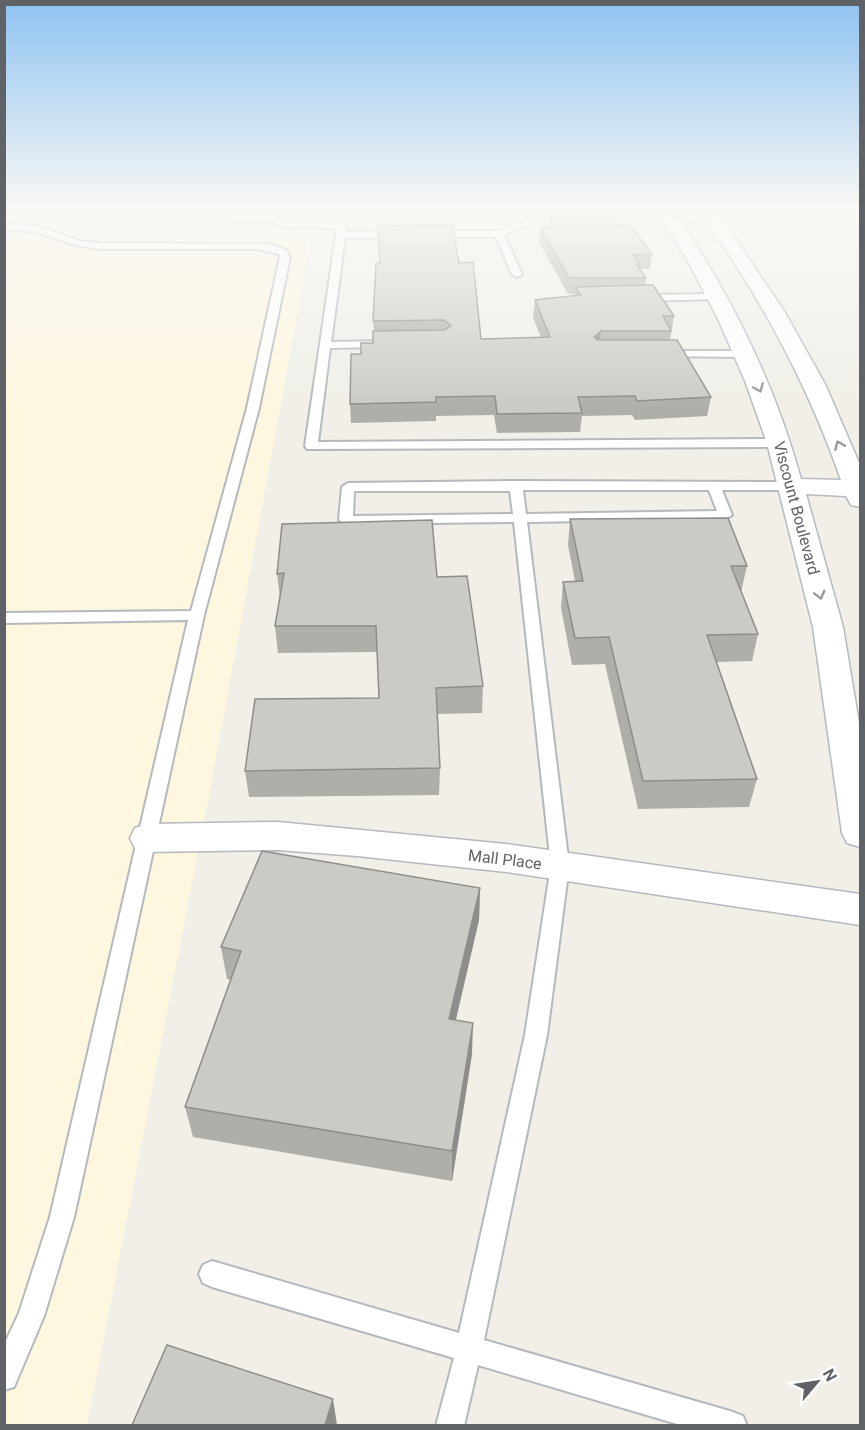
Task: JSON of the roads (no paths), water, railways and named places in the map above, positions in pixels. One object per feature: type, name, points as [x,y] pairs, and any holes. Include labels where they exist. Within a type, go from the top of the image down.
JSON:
[{"type":"main road","name":"Viscount Boulevard","points":[[705,274],[744,354],[779,443],[792,486],[828,627],[861,833]]},
{"type":"main road","points":[[750,274],[782,325],[817,392],[859,494],[792,486]]},
{"type":"main road","name":"Mall Place","points":[[148,838],[278,836],[369,844],[560,866],[861,910]]},
{"type":"lane","points":[[4,1377],[31,1316],[62,1217],[197,615],[253,408],[281,274]]},
{"type":"lane","points":[[335,274],[311,446],[779,443]]},
{"type":"lane","points":[[627,298],[717,297]]},
{"type":"lane","points":[[325,345],[397,344]]},
{"type":"lane","points":[[655,354],[744,354]]},
{"type":"lane","points":[[450,1425],[470,1349],[536,1035],[560,866],[516,485]]},
{"type":"lane","points":[[714,487],[725,515],[346,520],[348,487],[792,486]]},
{"type":"lane","points":[[4,618],[197,615]]},
{"type":"lane","points":[[212,1274],[733,1425]]}]
